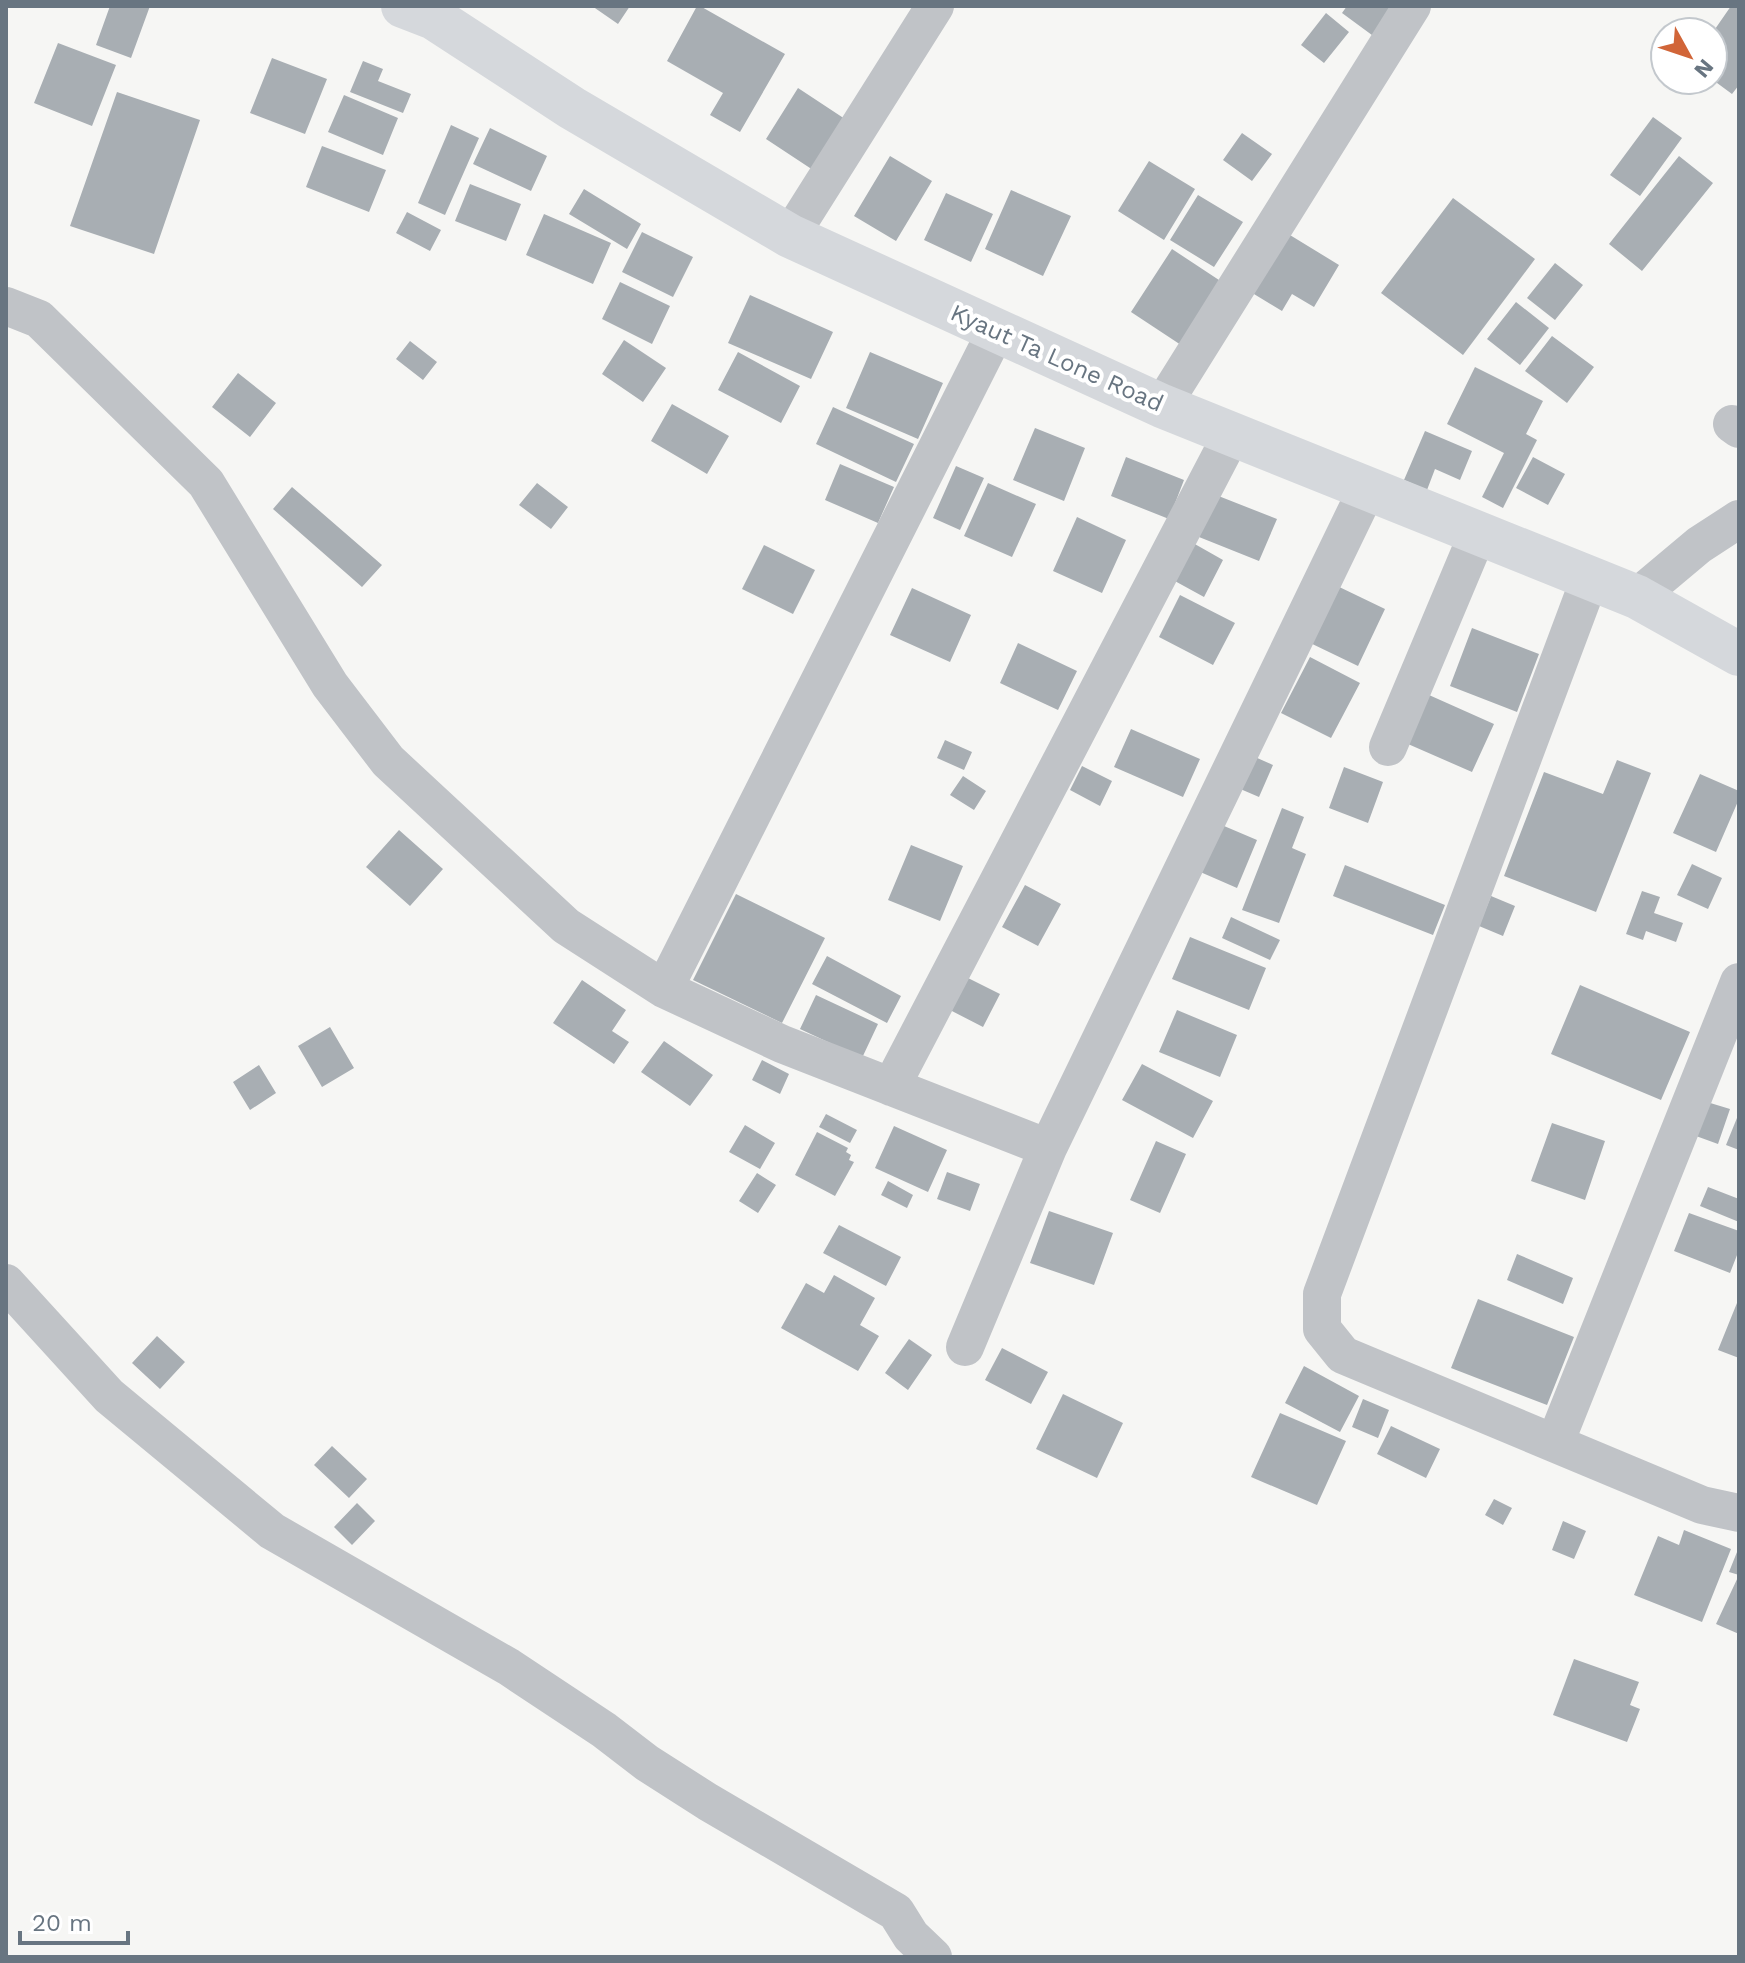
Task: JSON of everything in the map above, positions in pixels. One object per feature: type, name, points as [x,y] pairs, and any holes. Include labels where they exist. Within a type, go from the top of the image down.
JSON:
[{"type":"main road","name":"Kyaut Ta Lone Road","points":[[403,6],[434,18],[572,108],[790,236],[1162,406],[1637,597],[1739,654]]},
{"type":"street","points":[[790,236],[935,6]]},
{"type":"street","points":[[1162,406],[1412,6]]},
{"type":"street","points":[[6,306],[39,319],[206,483],[330,685],[388,761],[566,926],[664,989],[782,1044],[1048,1148]]},
{"type":"street","points":[[664,989],[996,331]]},
{"type":"street","points":[[891,1087],[1232,434]]},
{"type":"street","points":[[965,1347],[1048,1148],[1367,489]]},
{"type":"street","points":[[1637,597],[1699,545],[1739,519]]},
{"type":"street","points":[[1388,747],[1478,533]]},
{"type":"street","points":[[1590,578],[1322,1294],[1322,1329],[1343,1355],[1702,1505],[1739,1513]]},
{"type":"street","points":[[1555,1443],[1739,982]]},
{"type":"street","points":[[6,1283],[109,1396],[272,1531],[509,1667],[708,1802],[896,1912],[911,1936],[933,1957]]},
{"type":"building","points":[[110,6],[150,6],[131,58],[96,45]]},
{"type":"building","points":[[592,6],[630,6],[618,24]]},
{"type":"building","points":[[697,6],[785,54],[740,132],[710,115],[723,93],[667,61]]},
{"type":"building","points":[[1347,6],[1390,6],[1376,38],[1342,13]]},
{"type":"building","points":[[1731,6],[1739,6],[1739,85],[1732,94],[1729,92],[1729,16],[1724,16]]},
{"type":"building","points":[[1326,13],[1349,32],[1324,63],[1301,45]]},
{"type":"building","points":[[58,43],[116,65],[92,126],[34,103]]},
{"type":"building","points":[[272,58],[327,79],[305,134],[250,113]]},
{"type":"building","points":[[363,61],[383,69],[378,81],[411,94],[403,113],[350,92]]},
{"type":"building","points":[[798,88],[845,119],[813,170],[766,139]]},
{"type":"building","points":[[117,92],[200,120],[154,254],[70,226]]},
{"type":"building","points":[[344,95],[398,118],[383,155],[328,132]]},
{"type":"building","points":[[1653,117],[1682,138],[1640,196],[1610,175]]},
{"type":"building","points":[[451,125],[479,138],[445,215],[418,203]]},
{"type":"building","points":[[490,128],[547,156],[531,191],[473,164]]},
{"type":"building","points":[[1242,133],[1272,154],[1252,181],[1223,160]]},
{"type":"building","points":[[322,146],[386,170],[369,212],[306,187]]},
{"type":"building","points":[[890,156],[932,181],[896,241],[854,216]]},
{"type":"building","points":[[1679,156],[1713,183],[1642,271],[1609,244]]},
{"type":"building","points":[[1149,161],[1195,189],[1164,240],[1118,211]]},
{"type":"building","points":[[470,184],[521,204],[506,241],[455,221]]},
{"type":"building","points":[[584,189],[641,224],[627,249],[569,214]]},
{"type":"building","points":[[1011,190],[1071,216],[1043,276],[985,249]]},
{"type":"building","points":[[946,193],[993,214],[971,262],[924,240]]},
{"type":"building","points":[[1198,195],[1243,222],[1214,267],[1170,240]]},
{"type":"building","points":[[1453,198],[1535,259],[1463,355],[1381,293]]},
{"type":"building","points":[[407,212],[441,230],[430,251],[396,233]]},
{"type":"building","points":[[544,214],[611,243],[593,284],[526,255]]},
{"type":"building","points":[[642,232],[693,257],[673,297],[622,272]]},
{"type":"building","points":[[1285,232],[1339,265],[1314,307],[1292,294],[1282,311],[1249,291]]},
{"type":"building","points":[[1172,249],[1222,282],[1181,345],[1131,312]]},
{"type":"building","points":[[1555,263],[1583,285],[1555,320],[1527,298]]},
{"type":"building","points":[[620,282],[670,306],[652,344],[602,319]]},
{"type":"building","points":[[750,295],[833,332],[811,379],[728,343]]},
{"type":"building","points":[[1516,302],[1549,328],[1520,365],[1487,339]]},
{"type":"building","points":[[1552,336],[1594,367],[1567,403],[1525,371]]},
{"type":"building","points":[[624,340],[666,368],[643,402],[602,374]]},
{"type":"building","points":[[410,341],[437,362],[423,380],[396,359]]},
{"type":"building","points":[[738,352],[800,386],[781,423],[718,390]]},
{"type":"building","points":[[870,352],[943,383],[918,439],[846,408]]},
{"type":"building","points":[[1475,367],[1543,401],[1526,434],[1537,440],[1503,508],[1482,497],[1504,453],[1447,424]]},
{"type":"building","points":[[238,373],[276,403],[250,437],[212,407]]},
{"type":"building","points":[[672,404],[729,436],[707,474],[651,441]]},
{"type":"building","points":[[833,407],[914,444],[896,482],[816,444]]},
{"type":"building","points":[[1035,428],[1085,448],[1064,501],[1013,480]]},
{"type":"building","points":[[1425,431],[1472,451],[1460,480],[1435,469],[1427,490],[1404,480]]},
{"type":"building","points":[[1126,457],[1184,480],[1169,519],[1111,496]]},
{"type":"building","points":[[1533,457],[1565,474],[1548,505],[1516,488]]},
{"type":"building","points":[[840,464],[894,487],[878,523],[825,500]]},
{"type":"building","points":[[956,466],[984,478],[960,530],[933,518]]},
{"type":"building","points":[[537,483],[568,507],[551,529],[519,505]]},
{"type":"building","points":[[988,483],[1036,504],[1012,557],[964,536]]},
{"type":"building","points":[[292,487],[382,565],[362,587],[273,509]]},
{"type":"building","points":[[1216,495],[1277,519],[1259,561],[1199,537]]},
{"type":"building","points":[[1077,517],[1126,540],[1102,593],[1053,571]]},
{"type":"building","points":[[1193,543],[1223,560],[1204,597],[1173,580]]},
{"type":"building","points":[[764,545],[815,570],[793,614],[742,589]]},
{"type":"building","points":[[1331,583],[1385,609],[1358,666],[1304,640]]},
{"type":"building","points":[[912,588],[971,615],[950,662],[890,635]]},
{"type":"building","points":[[1180,595],[1235,623],[1213,665],[1159,637]]},
{"type":"building","points":[[1472,628],[1539,654],[1517,712],[1450,686]]},
{"type":"building","points":[[1018,643],[1077,671],[1058,710],[1000,683]]},
{"type":"building","points":[[1310,657],[1360,683],[1331,738],[1281,713]]},
{"type":"building","points":[[1429,695],[1494,724],[1472,772],[1408,744]]},
{"type":"building","points":[[1131,729],[1200,759],[1183,797],[1114,767]]},
{"type":"building","points":[[945,740],[972,752],[964,770],[937,758]]},
{"type":"building","points":[[1246,753],[1273,765],[1259,797],[1231,785]]},
{"type":"building","points":[[1617,760],[1651,773],[1596,912],[1504,876],[1544,772],[1603,794]]},
{"type":"building","points":[[1082,766],[1112,781],[1100,806],[1070,790]]},
{"type":"building","points":[[1344,767],[1383,782],[1368,823],[1329,808]]},
{"type":"building","points":[[1700,774],[1739,791],[1739,799],[1716,852],[1673,833]]},
{"type":"building","points":[[963,776],[986,791],[974,810],[950,795]]},
{"type":"building","points":[[1282,808],[1304,817],[1292,848],[1306,854],[1279,923],[1242,910]]},
{"type":"building","points":[[1217,823],[1257,840],[1237,888],[1198,871]]},
{"type":"building","points":[[399,830],[443,869],[410,906],[366,867]]},
{"type":"building","points":[[911,845],[963,866],[940,921],[888,900]]},
{"type":"building","points":[[1692,864],[1722,878],[1708,909],[1677,895]]},
{"type":"building","points":[[1345,865],[1445,905],[1433,935],[1333,896]]},
{"type":"building","points":[[1025,885],[1061,904],[1038,946],[1002,927]]},
{"type":"building","points":[[1642,891],[1660,897],[1654,913],[1683,923],[1676,942],[1646,931],[1643,940],[1626,934]]},
{"type":"building","points":[[736,894],[825,938],[782,1023],[693,980]]},
{"type":"building","points":[[1491,896],[1515,906],[1503,936],[1479,926]]},
{"type":"building","points":[[1231,917],[1280,940],[1270,960],[1222,938]]},
{"type":"building","points":[[1190,937],[1266,968],[1249,1010],[1172,979]]},
{"type":"building","points":[[827,956],[901,996],[887,1023],[812,984]]},
{"type":"building","points":[[964,976],[1000,994],[983,1027],[948,1009]]},
{"type":"building","points":[[582,980],[626,1010],[612,1031],[629,1042],[614,1064],[553,1023]]},
{"type":"building","points":[[1580,985],[1690,1032],[1661,1100],[1551,1054]]},
{"type":"building","points":[[816,995],[878,1024],[862,1058],[800,1029]]},
{"type":"building","points":[[1177,1010],[1237,1035],[1220,1077],[1159,1052]]},
{"type":"building","points":[[330,1027],[354,1068],[322,1087],[298,1046]]},
{"type":"building","points":[[664,1041],[713,1075],[690,1106],[641,1072]]},
{"type":"building","points":[[762,1060],[789,1074],[780,1094],[752,1080]]},
{"type":"building","points":[[1142,1064],[1213,1101],[1193,1138],[1122,1100]]},
{"type":"building","points":[[259,1065],[276,1093],[250,1110],[233,1082]]},
{"type":"building","points":[[1707,1102],[1730,1109],[1718,1144],[1696,1136]]},
{"type":"building","points":[[1739,1113],[1739,1150],[1726,1145]]},
{"type":"building","points":[[826,1114],[857,1130],[850,1143],[819,1127]]},
{"type":"building","points":[[1552,1123],[1605,1141],[1585,1200],[1531,1181]]},
{"type":"building","points":[[745,1125],[775,1143],[760,1169],[729,1152]]},
{"type":"building","points":[[894,1126],[947,1150],[928,1192],[875,1168]]},
{"type":"building","points":[[817,1132],[848,1148],[846,1152],[851,1155],[849,1160],[854,1162],[835,1196],[795,1175]]},
{"type":"building","points":[[1156,1141],[1186,1154],[1160,1213],[1130,1200]]},
{"type":"building","points":[[947,1172],[980,1184],[970,1211],[937,1199]]},
{"type":"building","points":[[757,1173],[776,1185],[758,1213],[739,1201]]},
{"type":"building","points":[[888,1181],[913,1195],[907,1208],[881,1195]]},
{"type":"building","points":[[1708,1187],[1739,1199],[1739,1222],[1700,1206]]},
{"type":"building","points":[[1049,1211],[1113,1233],[1094,1285],[1030,1263]]},
{"type":"building","points":[[1689,1213],[1739,1231],[1739,1250],[1730,1273],[1674,1251]]},
{"type":"building","points":[[839,1225],[901,1257],[886,1286],[823,1253]]},
{"type":"building","points":[[1517,1254],[1573,1278],[1563,1304],[1507,1280]]},
{"type":"building","points":[[834,1275],[875,1298],[860,1325],[879,1336],[858,1371],[781,1328],[806,1283],[824,1293]]},
{"type":"building","points":[[1739,1298],[1739,1358],[1718,1350]]},
{"type":"building","points":[[1478,1299],[1574,1337],[1547,1405],[1451,1368]]},
{"type":"building","points":[[157,1336],[185,1362],[160,1389],[132,1363]]},
{"type":"building","points":[[909,1339],[932,1355],[908,1390],[885,1373]]},
{"type":"building","points":[[1002,1348],[1048,1372],[1031,1404],[985,1380]]},
{"type":"building","points":[[1304,1366],[1359,1396],[1340,1432],[1285,1403]]},
{"type":"building","points":[[1063,1394],[1123,1423],[1097,1478],[1036,1449]]},
{"type":"building","points":[[1363,1399],[1389,1410],[1378,1438],[1352,1427]]},
{"type":"building","points":[[1280,1413],[1346,1441],[1317,1505],[1251,1477]]},
{"type":"building","points":[[1391,1426],[1440,1449],[1426,1478],[1377,1454]]},
{"type":"building","points":[[332,1446],[367,1479],[349,1498],[314,1465]]},
{"type":"building","points":[[1494,1499],[1512,1508],[1503,1525],[1485,1515]]},
{"type":"building","points":[[357,1503],[375,1521],[352,1545],[334,1527]]},
{"type":"building","points":[[1563,1521],[1586,1531],[1574,1559],[1552,1550]]},
{"type":"building","points":[[1684,1530],[1731,1549],[1702,1622],[1634,1595],[1658,1536],[1679,1545]]},
{"type":"building","points":[[1739,1547],[1739,1575],[1729,1572]]},
{"type":"building","points":[[1739,1575],[1739,1634],[1716,1624]]},
{"type":"building","points":[[1574,1659],[1639,1682],[1630,1705],[1640,1709],[1627,1742],[1553,1715]]}]
